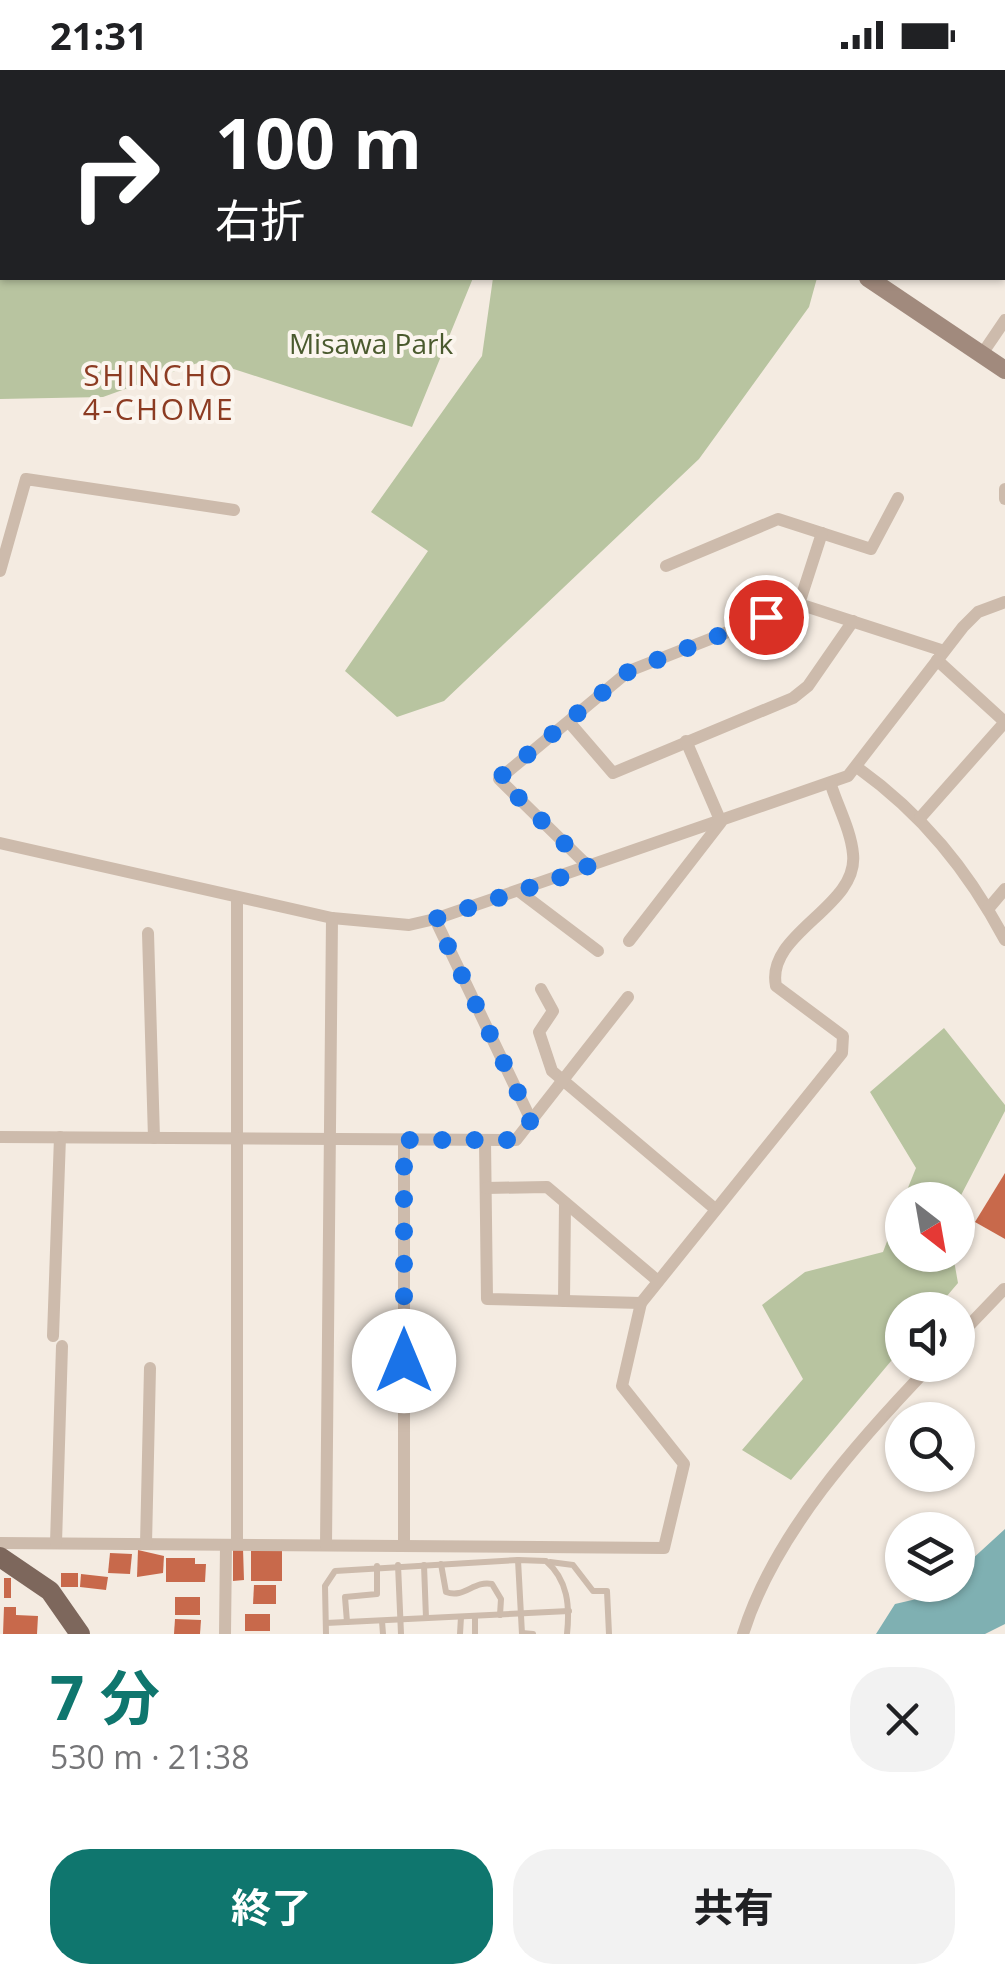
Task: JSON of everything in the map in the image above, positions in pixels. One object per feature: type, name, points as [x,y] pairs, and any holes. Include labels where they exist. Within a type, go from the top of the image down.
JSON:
[{"type":"main road","points":[[0,1557],[50,1591],[80,1634]]},
{"type":"street","points":[[871,280],[1005,370]]},
{"type":"street","points":[[982,354],[1005,320]]},
{"type":"street","points":[[0,571],[26,480],[234,510]]},
{"type":"street","points":[[1005,488],[1005,499]]},
{"type":"street","points":[[666,566],[778,519],[871,549],[898,498]]},
{"type":"street","points":[[800,604],[822,533]]},
{"type":"street","points":[[0,843],[332,918],[409,925],[435,919],[831,785],[858,768],[940,656],[978,612],[1005,602]]},
{"type":"street","points":[[589,868],[499,778],[629,671],[800,604],[940,656],[1005,722],[920,818]]},
{"type":"street","points":[[570,722],[612,772],[792,698],[808,686],[853,621]]},
{"type":"street","points":[[686,742],[721,822]]},
{"type":"street","points":[[858,768],[920,818],[988,908],[1005,940]]},
{"type":"street","points":[[0,1543],[664,1548],[684,1464],[622,1386],[641,1303],[842,1053],[843,1036],[776,986],[774,974],[780,958],[842,888],[852,868],[853,853],[831,785]]},
{"type":"street","points":[[629,941],[721,822]]},
{"type":"street","points":[[988,908],[1005,889]]},
{"type":"street","points":[[520,892],[598,951]]},
{"type":"street","points":[[225,1634],[232,1544],[240,1138],[237,899]]},
{"type":"street","points":[[326,1544],[332,918]]},
{"type":"street","points":[[435,919],[531,1120]]},
{"type":"street","points":[[148,934],[154,1138]]},
{"type":"street","points":[[540,989],[553,1010],[540,1032],[552,1071],[714,1208]]},
{"type":"street","points":[[0,1137],[516,1140],[628,997]]},
{"type":"street","points":[[56,1543],[60,1137]]},
{"type":"street","points":[[404,1140],[404,1545]]},
{"type":"street","points":[[486,1141],[487,1298],[641,1303]]},
{"type":"street","points":[[486,1188],[546,1188],[658,1281]]},
{"type":"street","points":[[564,1301],[565,1203]]},
{"type":"street","points":[[975,1320],[1004,1289]]},
{"type":"street","points":[[146,1544],[150,1368]]},
{"type":"street","points":[[743,1634],[764,1586],[830,1481],[916,1382]]},
{"type":"street","points":[[0,1557],[0,1568]]},
{"type":"lane","points":[[518,1560],[522,1634],[533,1634]]},
{"type":"lane","points":[[326,1634],[327,1578],[342,1568],[518,1560],[573,1565],[593,1591],[607,1591],[609,1634]]},
{"type":"lane","points":[[546,1561],[562,1578],[570,1611],[567,1634]]},
{"type":"lane","points":[[424,1564],[426,1618]]},
{"type":"lane","points":[[442,1564],[446,1592],[461,1593],[478,1584],[492,1584],[500,1599],[500,1614]]},
{"type":"lane","points":[[347,1622],[345,1598],[377,1594],[377,1566]]},
{"type":"lane","points":[[398,1566],[401,1634]]},
{"type":"lane","points":[[326,1623],[570,1611]]},
{"type":"lane","points":[[460,1634],[461,1616]]},
{"type":"lane","points":[[475,1616],[475,1634]]},
{"type":"lane","points":[[382,1620],[383,1634]]},
{"type":"green space","name":"Misawa Park","points":[[0,280],[472,280],[412,427],[206,360],[103,397],[0,399]]},
{"type":"green space","points":[[493,280],[816,280],[809,307],[699,459],[444,701],[397,717],[345,671],[428,551],[371,512],[482,356]]},
{"type":"green space","points":[[944,1028],[1005,1105],[1005,1111],[968,1182],[910,1182],[916,1168],[870,1092]]},
{"type":"green space","points":[[885,1247],[885,1272],[956,1272],[958,1283],[950,1292],[885,1292],[885,1368],[791,1480],[742,1450],[803,1379],[762,1305],[805,1272],[883,1252]]},
{"type":"water","points":[[1005,1529],[1005,1624],[985,1634],[876,1634],[895,1604],[975,1602],[975,1556]]},
{"type":"building","points":[[1005,1173],[1005,1239],[975,1222]]},
{"type":"building","points":[[243,1549],[244,1580],[233,1581],[233,1550]]},
{"type":"building","points":[[138,1550],[164,1556],[163,1573],[137,1577]]},
{"type":"building","points":[[251,1551],[282,1551],[282,1581],[251,1581]]},
{"type":"building","points":[[110,1553],[132,1554],[130,1574],[108,1573]]},
{"type":"building","points":[[166,1558],[195,1558],[195,1564],[206,1564],[205,1582],[166,1582]]},
{"type":"building","points":[[61,1573],[78,1573],[78,1587],[61,1587]]},
{"type":"building","points":[[81,1574],[108,1577],[106,1590],[80,1587]]},
{"type":"building","points":[[4,1578],[11,1578],[11,1598],[4,1598]]},
{"type":"building","points":[[254,1585],[276,1585],[276,1604],[253,1604]]},
{"type":"building","points":[[175,1597],[200,1597],[200,1615],[175,1615]]},
{"type":"building","points":[[4,1607],[16,1607],[16,1615],[38,1616],[37,1634],[3,1634]]},
{"type":"building","points":[[245,1614],[270,1614],[270,1631],[245,1631]]},
{"type":"building","points":[[175,1619],[201,1620],[200,1634],[174,1634]]},
{"type":"district","name":"SHINCHO 4-CHOME","points":[[159,393]]},
{"type":"route","points":[[404,1361],[404,1140],[516,1140],[531,1120],[435,919],[589,868],[499,778],[629,671],[766,617]]}]
